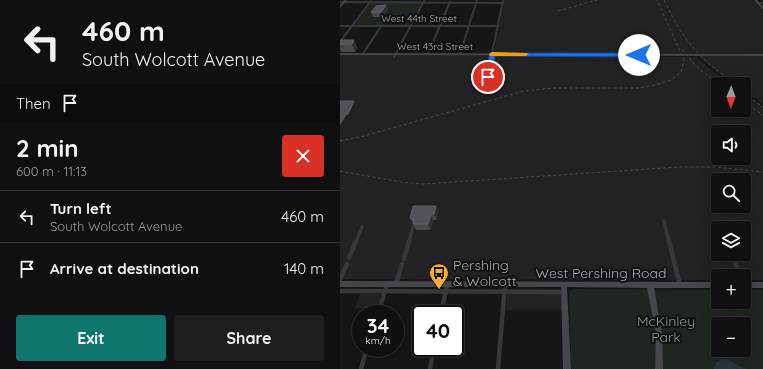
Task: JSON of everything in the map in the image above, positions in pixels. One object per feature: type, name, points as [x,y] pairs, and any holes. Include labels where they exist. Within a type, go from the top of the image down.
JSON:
[{"type":"street","points":[[755,0],[763,9]]},
{"type":"street","points":[[340,42],[371,1]]},
{"type":"street","points":[[394,55],[424,1]]},
{"type":"street","points":[[428,54],[450,1]]},
{"type":"street","points":[[460,54],[477,1]]},
{"type":"street","points":[[340,7],[343,2],[503,1],[485,90]]},
{"type":"street","points":[[758,3],[763,3]]},
{"type":"street","name":"West 44th Street","points":[[340,26],[498,26]]},
{"type":"street","points":[[363,54],[381,26]]},
{"type":"street","name":"West 43rd Street","points":[[340,54],[763,55]]},
{"type":"street","points":[[664,221],[680,285]]},
{"type":"street","points":[[349,258],[362,227]]},
{"type":"street","points":[[404,259],[413,227]]},
{"type":"street","points":[[340,280],[347,264]]},
{"type":"street","points":[[396,284],[402,264]]},
{"type":"street","name":"West Pershing Road","points":[[340,284],[447,285],[505,288],[711,285]]},
{"type":"street","points":[[381,305],[387,284]]},
{"type":"street","points":[[443,305],[447,285]]},
{"type":"street","points":[[650,285],[659,333],[659,369]]},
{"type":"street","points":[[751,285],[763,285]]},
{"type":"street","points":[[498,369],[505,288]]},
{"type":"street","name":"West Pershing Road","points":[[340,291],[445,292],[505,288]]},
{"type":"street","points":[[564,288],[567,369]]},
{"type":"street","points":[[361,369],[364,357]]},
{"type":"street","points":[[430,369],[432,357]]},
{"type":"shaded area","points":[[504,0],[754,0],[763,11],[763,54],[494,53]]},
{"type":"shaded area","points":[[340,55],[696,57],[721,77],[711,77],[711,117],[751,117],[751,98],[763,106],[763,280],[751,280],[751,269],[711,269],[711,280],[340,279]]},
{"type":"shaded area","points":[[763,56],[763,104],[751,96],[751,77],[724,77],[699,57]]},
{"type":"shaded area","points":[[360,294],[381,294],[378,305],[356,305]]},
{"type":"shaded area","points":[[507,294],[561,294],[562,310],[506,310]]},
{"type":"shaded area","points":[[722,359],[727,359],[745,369],[714,369],[717,362]]},
{"type":"green space","points":[[371,3],[421,3],[409,25],[355,25]]},
{"type":"green space","points":[[701,96],[711,102],[711,106]]},
{"type":"green space","points":[[723,117],[728,117],[740,125],[734,125]]},
{"type":"green space","points":[[751,132],[763,140],[763,145],[751,137]]},
{"type":"green space","name":"McKinley Park","points":[[573,289],[711,290],[711,309],[751,309],[751,290],[763,290],[763,369],[571,369],[569,291]]},
{"type":"building","points":[[386,5],[381,12],[371,12],[376,6]]},
{"type":"building","points":[[341,40],[354,40],[352,44],[340,44]]},
{"type":"building","points":[[340,101],[354,101],[348,114],[346,114],[340,124]]},
{"type":"building","points":[[413,206],[436,206],[434,214],[431,214],[428,224],[413,224],[414,220],[410,218]]},
{"type":"railway","points":[[558,11],[597,0]]},
{"type":"railway","points":[[340,141],[364,136],[524,91],[554,88],[638,88],[656,85],[671,80],[681,72],[684,60],[657,0]]},
{"type":"railway","points":[[664,0],[678,27],[702,58],[727,77]]},
{"type":"railway","points":[[682,50],[698,68],[711,78]]},
{"type":"railway","points":[[751,99],[763,107]]},
{"type":"railway","points":[[751,107],[763,115]]},
{"type":"railway","points":[[340,171],[401,182],[424,184],[679,167],[715,167],[763,172]]},
{"type":"slow traffic","points":[[492,54],[526,54]]},
{"type":"place","name":"Pershing & Wolcott","points":[[439,290]]},
{"type":"route","points":[[488,77],[492,54],[639,55]]}]
